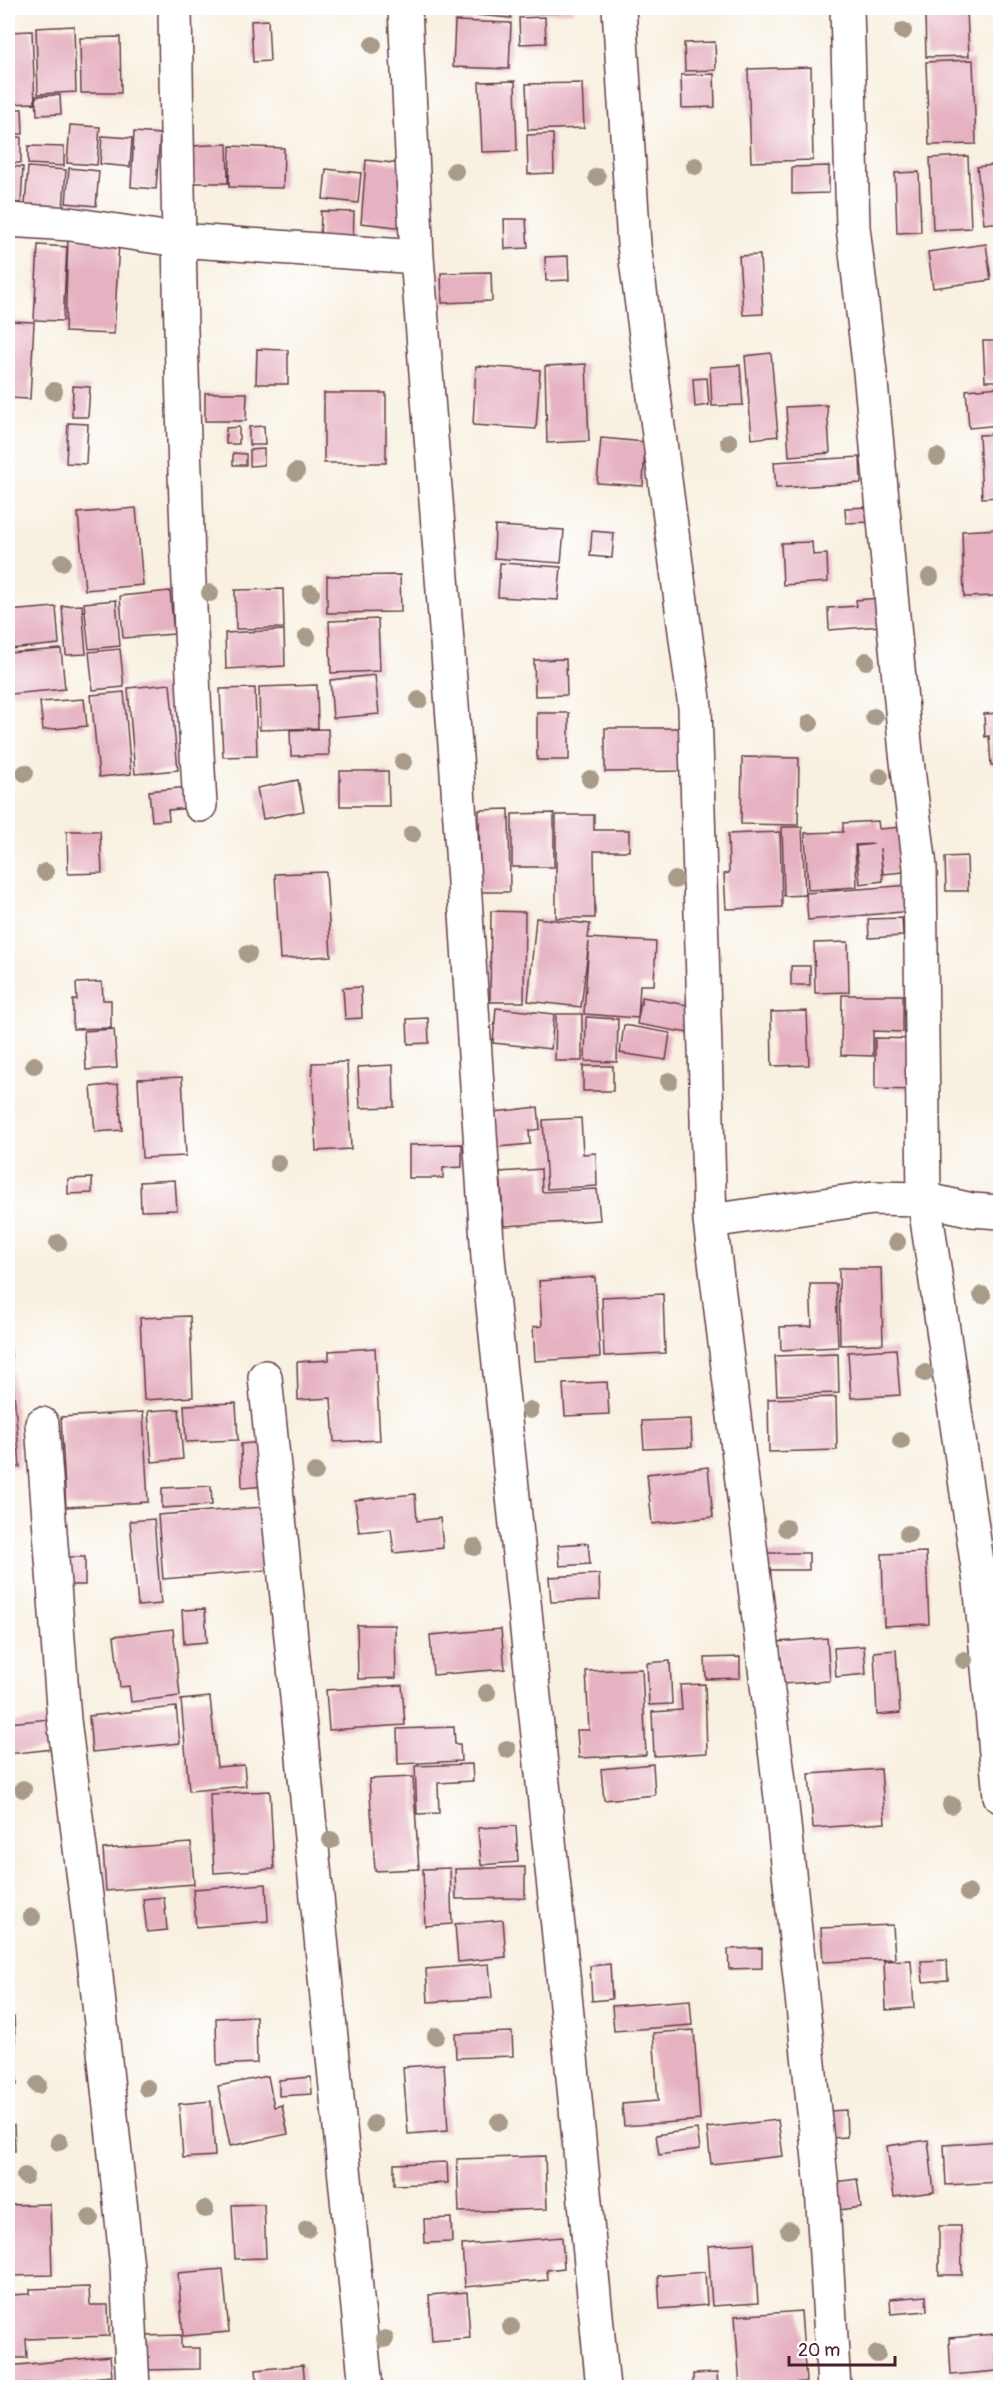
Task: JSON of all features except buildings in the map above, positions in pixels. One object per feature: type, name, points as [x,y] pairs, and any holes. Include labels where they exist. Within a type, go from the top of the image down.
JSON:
[{"type":"street","points":[[175,8],[178,240],[193,683],[200,805]]},
{"type":"street","points":[[405,8],[417,256],[456,757],[488,1258],[562,1962],[603,2388]]},
{"type":"street","points":[[619,8],[628,188],[634,244],[695,707],[710,1221],[799,1968],[822,2188],[834,2388]]},
{"type":"street","points":[[847,8],[853,226],[920,867],[924,1199],[980,1582],[1000,1796]]},
{"type":"street","points":[[8,220],[70,224],[178,240],[417,256]]},
{"type":"street","points":[[710,1221],[873,1198],[924,1199],[972,1210],[1000,1212]]},
{"type":"street","points":[[265,1377],[366,2388]]},
{"type":"street","points":[[42,1424],[63,1720],[96,1976],[127,2266],[133,2388]]}]
